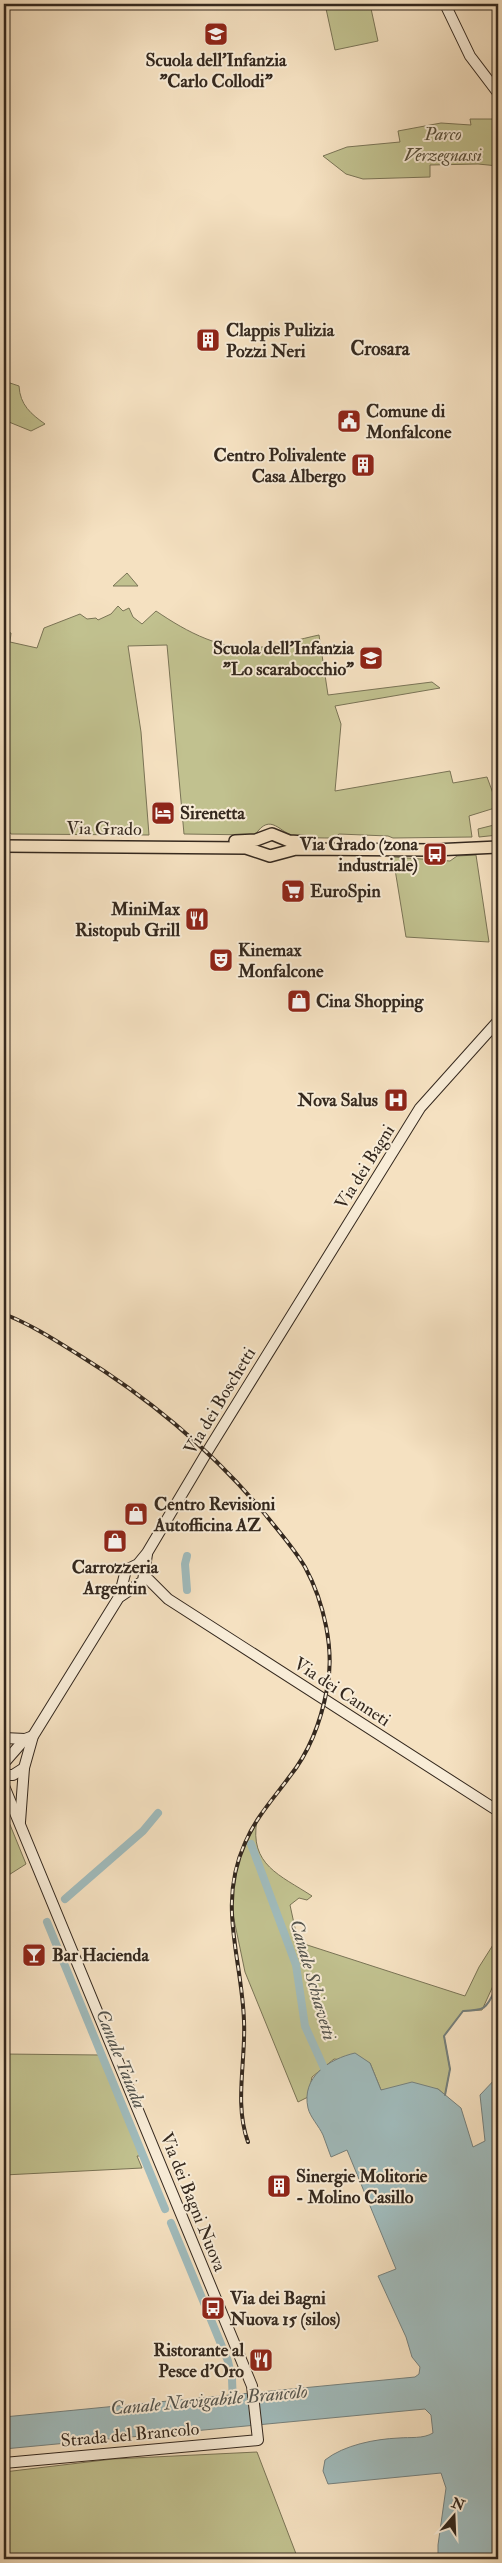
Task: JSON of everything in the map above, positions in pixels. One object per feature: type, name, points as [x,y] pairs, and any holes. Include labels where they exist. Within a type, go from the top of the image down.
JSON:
[{"type":"main road","name":"Via Grado","points":[[4,839],[240,841],[263,838],[268,834],[279,836],[289,841],[332,843],[498,840]]},
{"type":"main road","points":[[279,836],[282,846],[280,852]]},
{"type":"main road","points":[[263,838],[261,845],[263,851]]},
{"type":"main road","name":"Via Grado","points":[[4,846],[246,848],[263,851],[270,856],[296,849],[434,850],[498,847]]},
{"type":"street","points":[[445,4],[470,56],[498,93]]},
{"type":"street","name":"Via dei Bagni","points":[[322,1266],[420,1108],[498,1021]]},
{"type":"street","name":"Via dei Boschetti","points":[[132,1584],[126,1570],[147,1553],[322,1266]]},
{"type":"street","name":"Via dei Boschetti","points":[[4,1763],[29,1738],[116,1602],[144,1574],[147,1553]]},
{"type":"street","name":"Via dei Canneti","points":[[133,1566],[144,1574],[168,1599]]},
{"type":"street","name":"Via dei Canneti","points":[[132,1584],[168,1599],[498,1811]]},
{"type":"street","points":[[4,1738],[29,1738]]},
{"type":"street","name":"Via dei Boschetti","points":[[20,1825],[24,1768],[29,1738]]},
{"type":"street","points":[[4,1775],[13,1775],[24,1768]]},
{"type":"street","name":"Via dei Bagni Nuova","points":[[4,1786],[252,2386],[258,2440]]},
{"type":"street","name":"Strada del Brancolo","points":[[4,2463],[258,2440]]},
{"type":"green space","points":[[325,4],[370,4],[378,41],[335,50]]},
{"type":"green space","name":"Parco Verzegnassi","points":[[470,119],[498,119],[498,166],[478,164],[430,165],[430,177],[363,179],[346,174],[323,156],[347,147],[400,142],[398,131],[441,123],[471,125]]},
{"type":"green space","points":[[4,381],[19,386],[24,404],[35,417],[45,424],[31,431],[4,420]]},
{"type":"green space","points":[[127,573],[138,586],[113,586]]},
{"type":"green space","points":[[118,606],[123,611],[129,608],[133,617],[142,624],[156,611],[206,639],[233,646],[248,648],[269,646],[319,635],[328,695],[432,682],[440,688],[335,706],[341,724],[335,791],[450,771],[453,783],[487,777],[498,807],[469,816],[472,837],[393,838],[388,836],[339,834],[334,838],[309,838],[295,836],[271,824],[261,828],[255,835],[184,834],[167,645],[128,646],[141,732],[149,835],[11,834],[4,824],[4,631],[11,633],[10,642],[37,648],[44,628],[80,614],[87,619],[96,618],[98,620],[111,614]]},
{"type":"green space","points":[[498,824],[498,835],[479,837],[478,829]]},
{"type":"green space","points":[[476,855],[489,942],[406,937],[393,857],[450,861],[457,856]]},
{"type":"green space","points":[[4,1810],[26,1864],[4,1878]]},
{"type":"green space","points":[[257,1820],[256,1835],[262,1858],[278,1875],[312,1896],[307,1900],[299,1898],[290,1905],[298,1942],[465,1996],[479,1967],[498,1937],[498,1975],[482,2010],[463,2011],[444,2036],[450,2069],[445,2095],[438,2089],[381,2090],[370,2063],[334,2059],[312,2077],[308,2097],[298,2102],[245,1972],[231,1905],[238,1862]]},
{"type":"green space","points":[[4,2054],[100,2055],[141,2156],[137,2156],[142,2168],[4,2175]]},
{"type":"green space","points":[[257,2452],[298,2559],[4,2559],[4,2472],[113,2459]]},
{"type":"water","name":"Canale Navigabile Brancolo","points":[[355,2053],[370,2063],[381,2090],[412,2082],[438,2089],[461,2108],[473,2147],[485,2141],[480,2095],[498,2076],[498,2559],[438,2559],[438,2545],[446,2488],[441,2473],[328,2484],[323,2471],[325,2460],[341,2450],[370,2441],[421,2437],[433,2433],[431,2415],[425,2409],[4,2449],[4,2417],[415,2377],[419,2374],[420,2367],[412,2357],[406,2337],[378,2276],[396,2269],[347,2150],[331,2157],[323,2135],[308,2108],[307,2097],[309,2087],[319,2071],[336,2060]]},
{"type":"waterway","name":"Canale Schiavetti","points":[[187,1556],[185,1564],[187,1590]]},
{"type":"waterway","name":"Canale Taiada","points":[[65,1899],[143,1831],[158,1813]]},
{"type":"waterway","name":"Canale Schiavetti","points":[[251,1844],[296,1965],[305,2026],[324,2068]]},
{"type":"waterway","name":"Canale Taiada","points":[[47,1922],[165,2209]]},
{"type":"waterway","points":[[445,2095],[450,2069],[444,2036],[463,2011],[484,2008],[495,1990]]},
{"type":"waterway","name":"Canale Taiada","points":[[171,2223],[228,2361],[232,2379],[233,2404]]},
{"type":"railway","points":[[4,1314],[42,1333],[106,1372],[181,1429],[227,1472],[269,1519],[305,1567],[318,1595],[329,1642],[329,1674],[325,1701],[309,1746],[249,1834],[237,1866],[233,1888],[233,1932],[244,2021],[241,2097],[244,2127],[248,2142]]},
{"type":"place","name":"Scuola dell'Infanzia \"Carlo Collodi\"","points":[[216,34]]},
{"type":"place","name":"Clappis Pulizia Pozzi Neri","points":[[208,340]]},
{"type":"place","name":"Comune di Monfalcone","points":[[349,421]]},
{"type":"place","name":"Centro Polivalente Casa Albergo","points":[[363,465]]},
{"type":"place","name":"Scuola dell'Infanzia \"Lo scarabocchio\"","points":[[371,658]]},
{"type":"place","name":"Sirenetta","points":[[163,813]]},
{"type":"place","name":"Via Grado (zona industriale)","points":[[435,854]]},
{"type":"place","name":"EuroSpin","points":[[293,891]]},
{"type":"place","name":"MiniMax Ristopub Grill","points":[[197,919]]},
{"type":"place","name":"Kinemax Monfalcone","points":[[221,960]]},
{"type":"place","name":"Cina Shopping","points":[[299,1001]]},
{"type":"place","name":"Nova Salus","points":[[396,1100]]},
{"type":"place","name":"Centro Revisioni Autofficina AZ","points":[[136,1514]]},
{"type":"place","name":"Carrozzeria Argentin","points":[[115,1541]]},
{"type":"place","name":"Bar Hacienda","points":[[34,1955]]},
{"type":"place","name":"Sinergie Molitorie - Molino Casillo","points":[[279,2186]]},
{"type":"place","name":"Via dei Bagni Nuova 15 (silos)","points":[[213,2308]]},
{"type":"place","name":"Ristorante al Pesce d'Oro","points":[[261,2360]]},
{"type":"district","name":"Crosara","points":[[380,349]]}]
